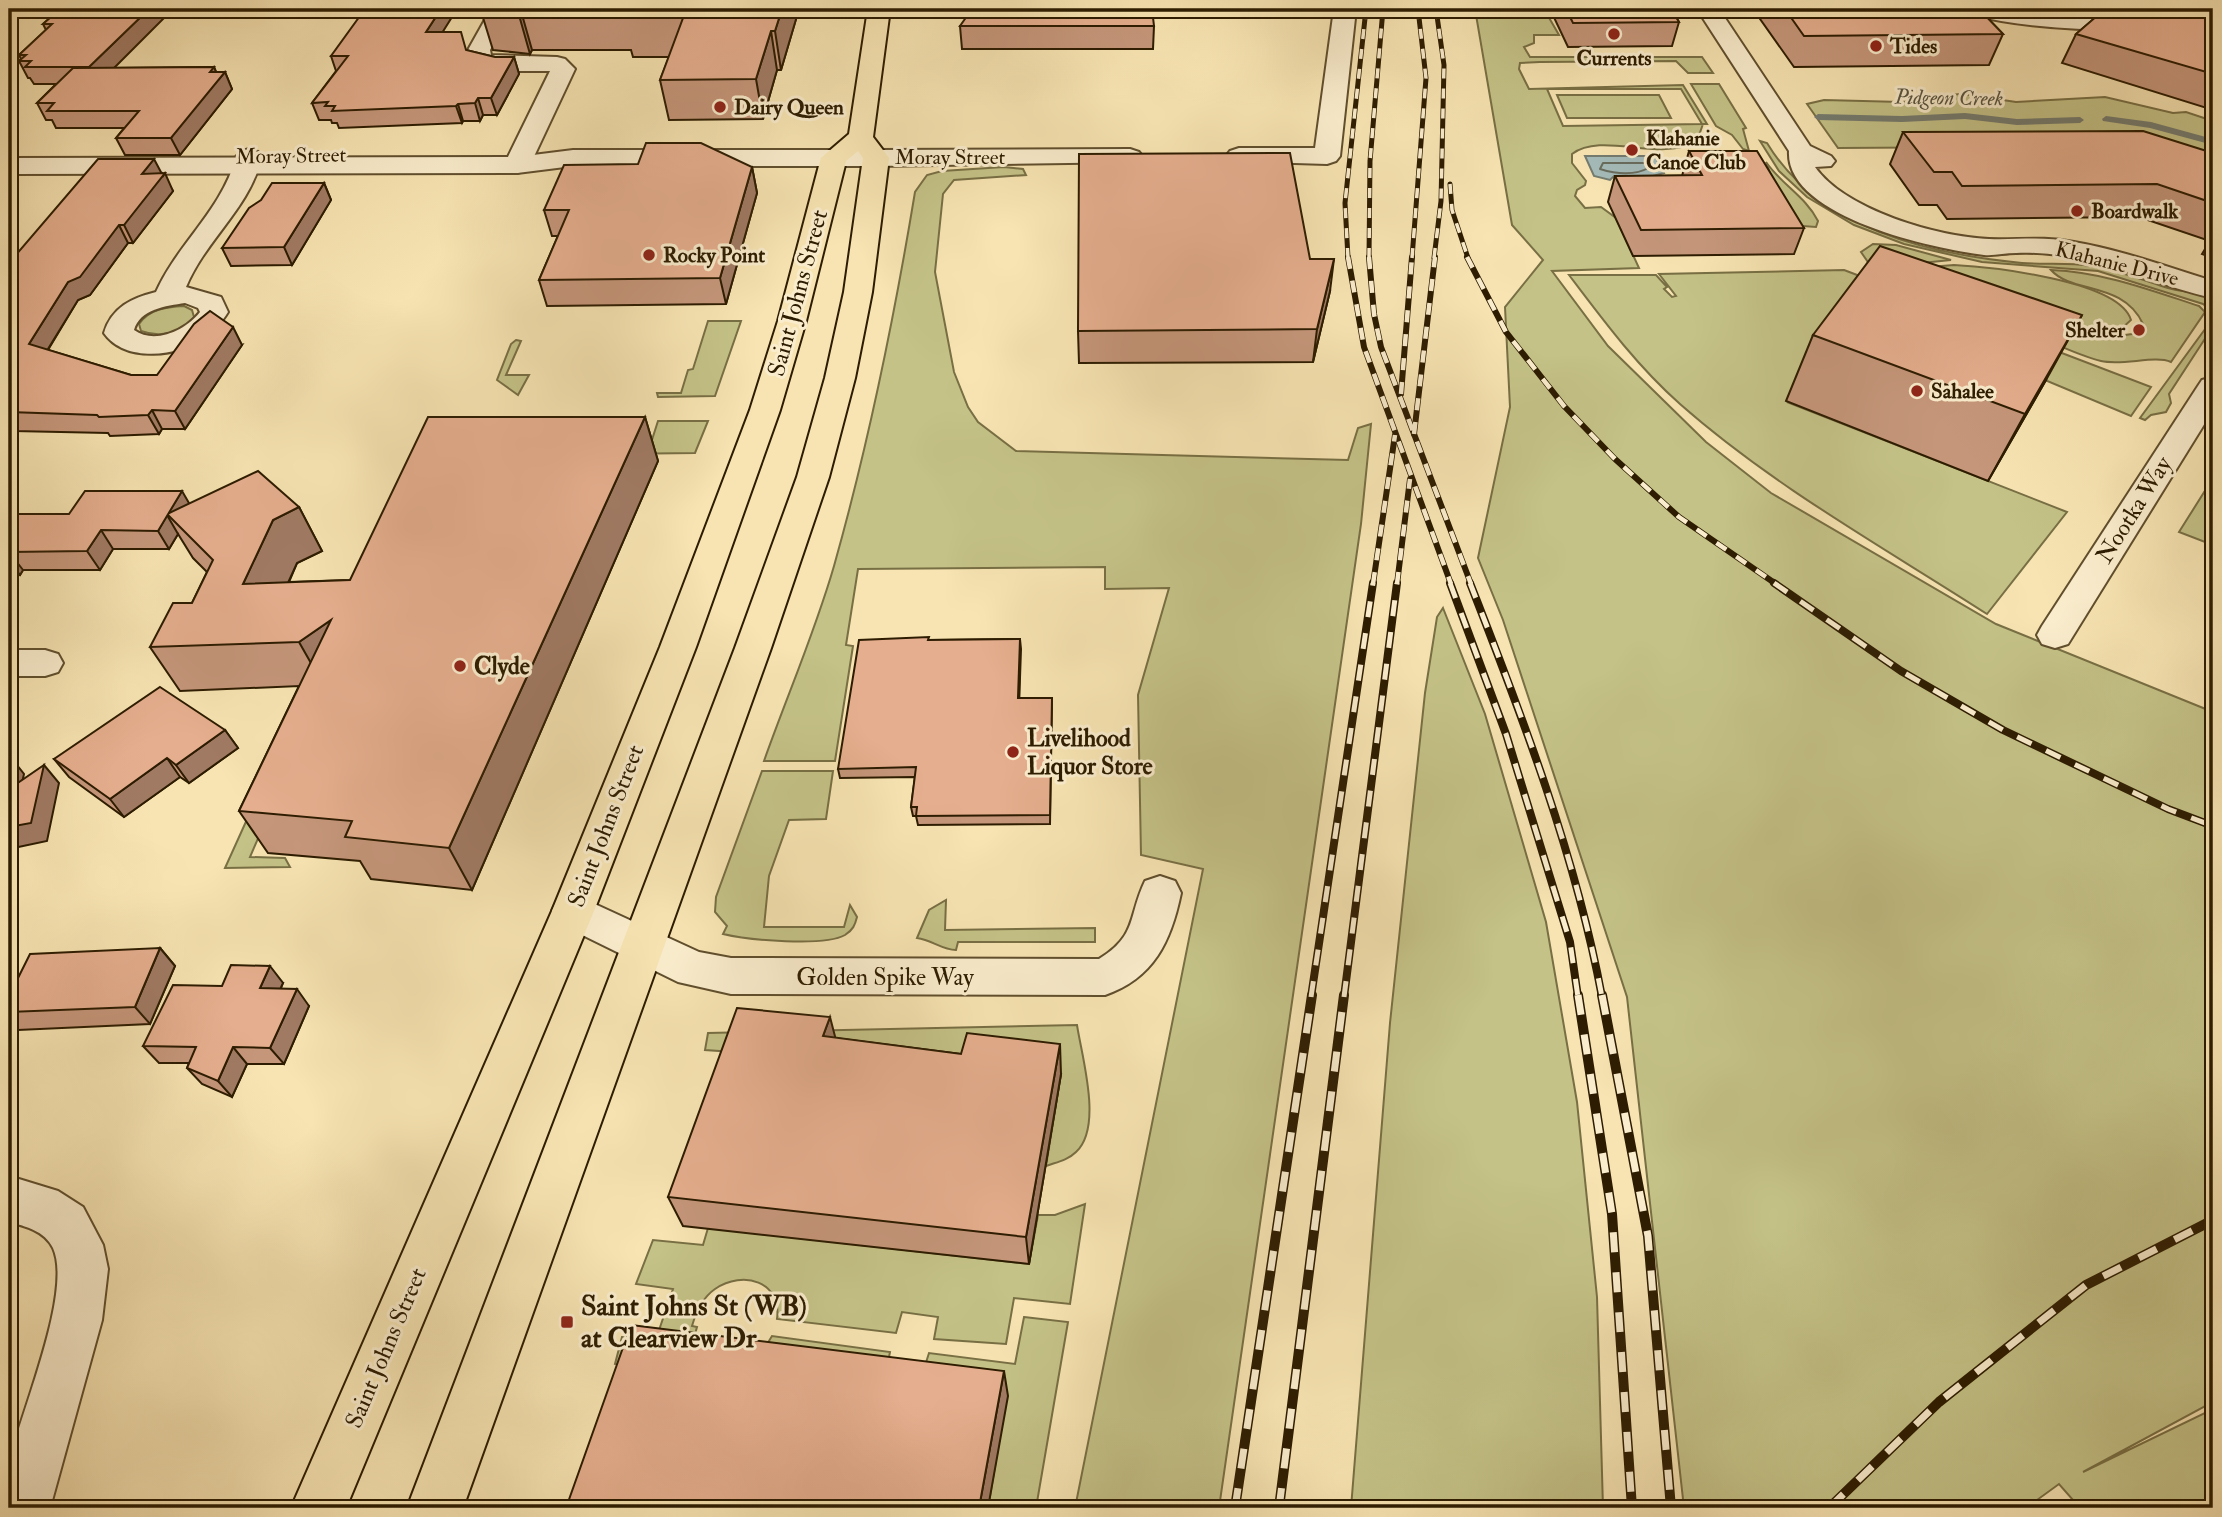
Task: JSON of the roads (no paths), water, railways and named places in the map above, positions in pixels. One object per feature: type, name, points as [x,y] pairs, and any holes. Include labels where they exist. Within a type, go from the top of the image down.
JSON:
[{"type":"main road","name":"Saint Johns Street","points":[[435,1508],[772,597],[813,477],[840,378],[858,292],[857,151],[879,9]]},
{"type":"main road","name":"Saint Johns Street","points":[[318,1508],[573,911],[678,647],[765,410],[792,321],[857,151]]},
{"type":"street","points":[[502,9],[479,50],[480,59],[492,63],[557,64],[563,69],[521,157]]},
{"type":"street","points":[[1213,156],[1326,156],[1345,9]]},
{"type":"street","name":"Klahanie Drive","points":[[1708,9],[1801,151],[1801,165],[1809,178],[1829,196],[1871,218],[1921,236],[2004,248],[2020,244],[2095,254],[2213,290]]},
{"type":"street","points":[[1976,9],[2055,22],[2198,17]]},
{"type":"street","name":"Moray Street","points":[[9,166],[857,151],[1150,157]]},
{"type":"street","name":"Moray Street","points":[[9,155],[248,162]]},
{"type":"street","points":[[167,297],[179,272],[243,181],[248,162]]},
{"type":"street","name":"Nootka Way","points":[[2055,635],[2213,386]]},
{"type":"street","points":[[9,663],[45,663]]},
{"type":"street","name":"Golden Spike Way","points":[[573,911],[693,969],[731,976],[1105,977],[1129,964],[1143,946],[1153,923],[1160,893]]},
{"type":"street","points":[[9,1199],[41,1207],[66,1224],[78,1245],[83,1269],[77,1320],[23,1508]]},
{"type":"water","points":[[1585,156],[1655,156],[1664,173],[1642,179],[1613,177],[1610,180],[1594,176]]},
{"type":"waterway","name":"Pidgeon Creek","points":[[1818,117],[1902,119],[1965,116],[2017,122],[2080,120]]},
{"type":"waterway","name":"Pidgeon Creek","points":[[2106,119],[2151,125],[2213,142]]},
{"type":"railway","points":[[1348,258],[1345,203],[1366,9]]},
{"type":"railway","points":[[1369,257],[1370,161],[1383,9]]},
{"type":"railway","points":[[1412,258],[1426,78],[1418,9]]},
{"type":"railway","points":[[1434,258],[1441,201],[1444,65],[1436,9]]},
{"type":"railway","points":[[1450,184],[1452,210],[1468,258]]},
{"type":"railway","points":[[1348,257],[1364,347],[1451,584]]},
{"type":"railway","points":[[1369,257],[1374,314],[1381,347],[1414,434]]},
{"type":"railway","points":[[1401,394],[1412,257]]},
{"type":"railway","points":[[1414,434],[1435,257]]},
{"type":"railway","points":[[1467,257],[1506,332],[1564,406],[1615,459],[1679,517],[1776,584]]},
{"type":"railway","points":[[1414,434],[1471,584]]},
{"type":"railway","points":[[1373,584],[1395,435]]},
{"type":"railway","points":[[1397,584],[1410,479]]},
{"type":"railway","points":[[1311,997],[1373,583]]},
{"type":"railway","points":[[1344,997],[1397,583]]},
{"type":"railway","points":[[1450,583],[1506,734],[1570,942],[1578,997]]},
{"type":"railway","points":[[1470,583],[1528,735],[1563,839],[1602,997]]},
{"type":"railway","points":[[1774,583],[1901,671],[2003,730],[2168,809],[2213,826]]},
{"type":"railway","points":[[1235,1508],[1312,995]]},
{"type":"railway","points":[[1279,1508],[1344,995]]},
{"type":"railway","points":[[1578,995],[1612,1214],[1632,1508]]},
{"type":"railway","points":[[1602,995],[1648,1236],[1671,1508]]},
{"type":"railway","points":[[1829,1508],[1939,1402],[2086,1285],[2213,1220]]},
{"type":"place","name":"Currents","points":[[1614,34]]},
{"type":"place","name":"Tides","points":[[1876,46]]},
{"type":"place","name":"Dairy Queen","points":[[720,107]]},
{"type":"place","name":"Klahanie Canoe Club","points":[[1632,150]]},
{"type":"place","name":"Boardwalk","points":[[2077,211]]},
{"type":"place","name":"Rocky Point","points":[[649,255]]},
{"type":"place","name":"Shelter","points":[[2139,330]]},
{"type":"place","name":"Sahalee","points":[[1917,391]]},
{"type":"place","name":"Clyde","points":[[460,666]]},
{"type":"place","name":"Livelihood Liquor Store","points":[[1013,752]]},
{"type":"place","name":"Saint Johns St (WB) at Clearview Dr","points":[[567,1322]]}]
